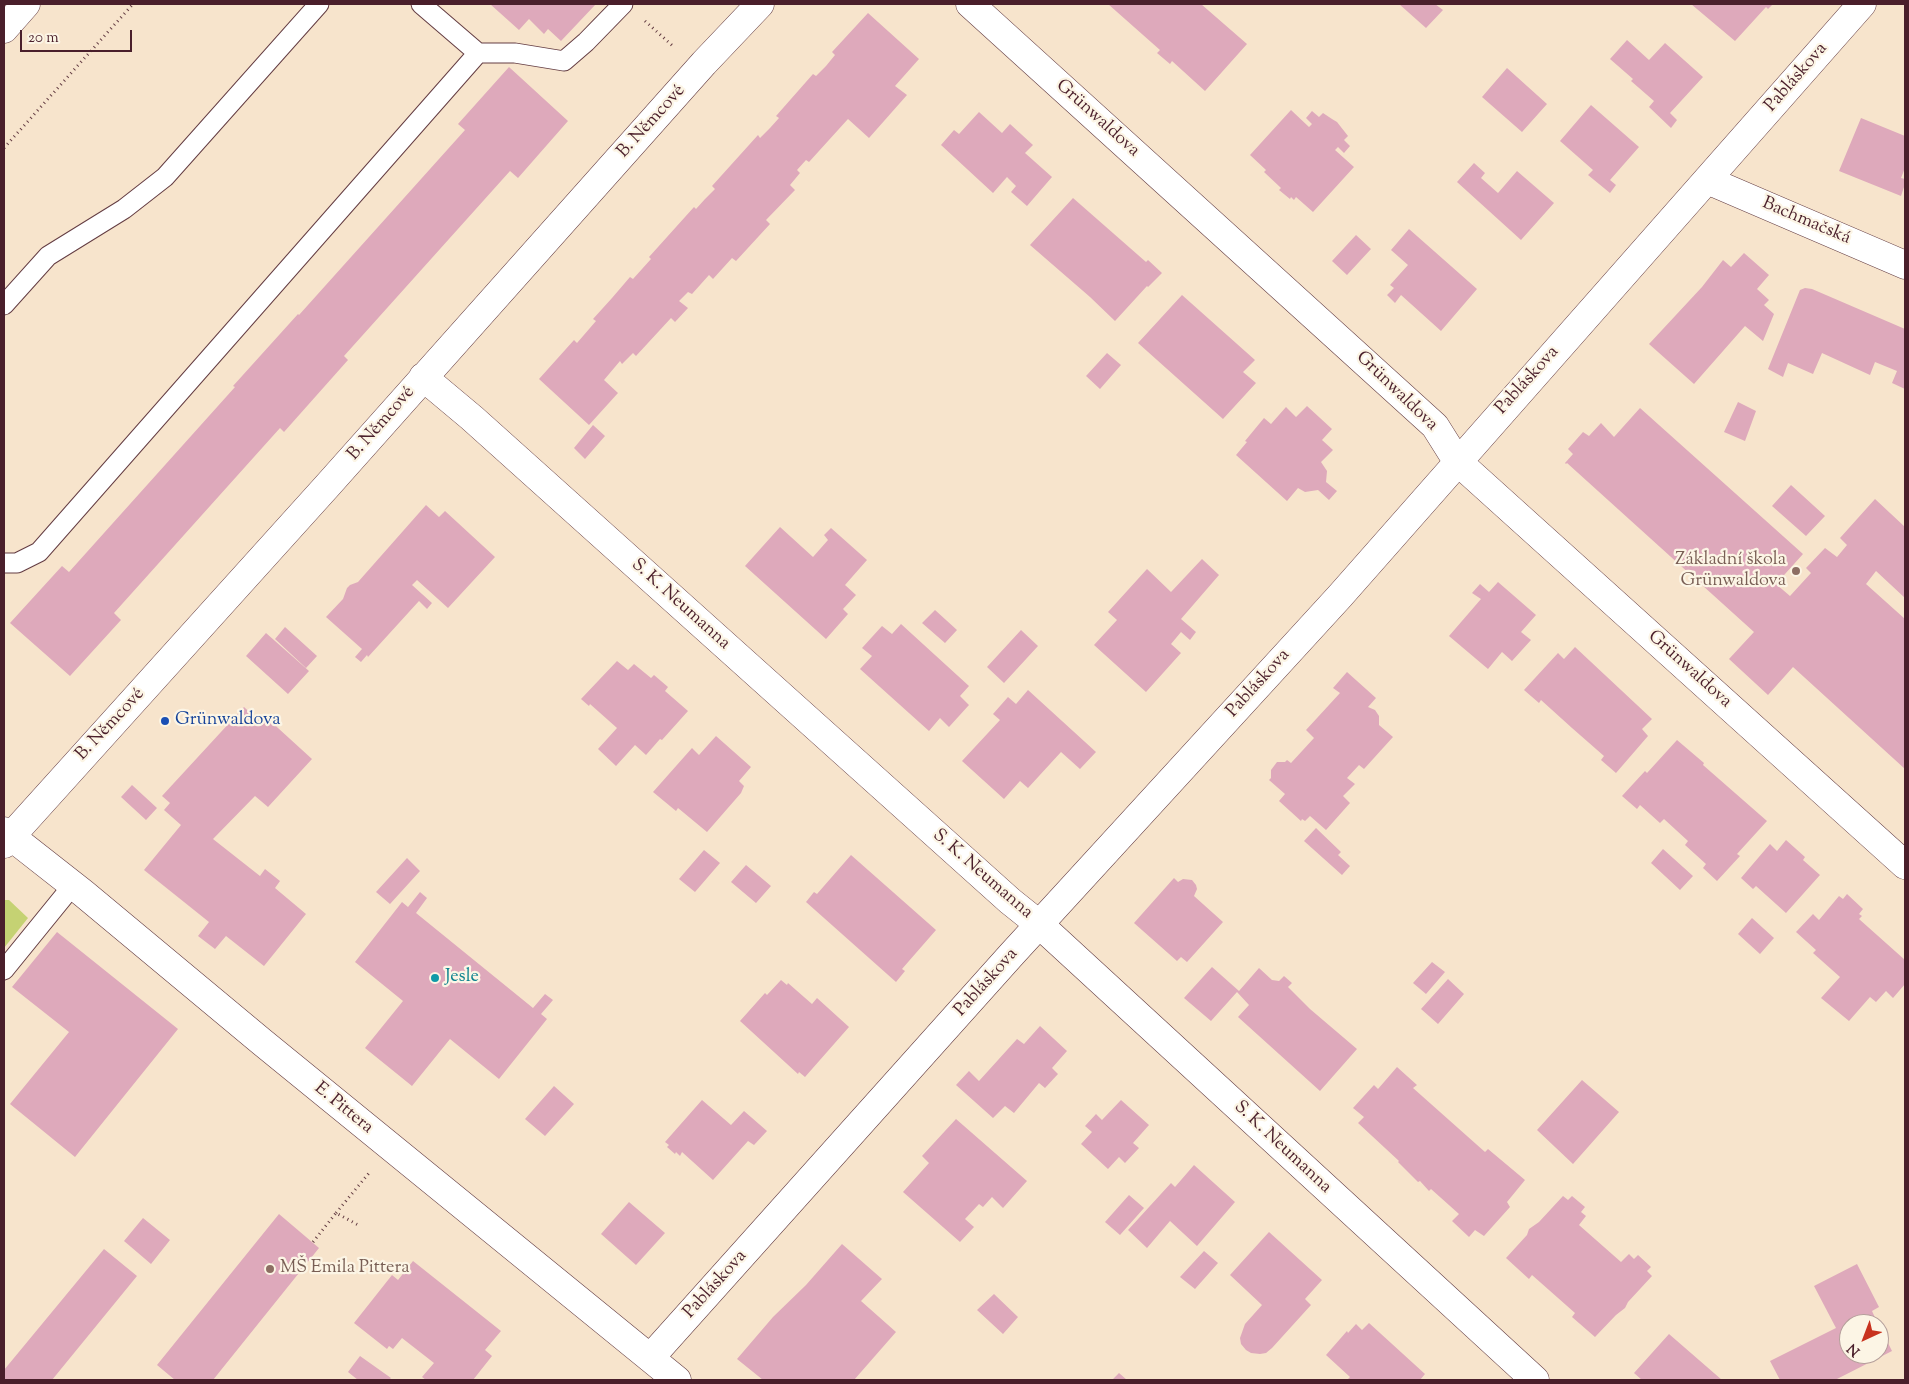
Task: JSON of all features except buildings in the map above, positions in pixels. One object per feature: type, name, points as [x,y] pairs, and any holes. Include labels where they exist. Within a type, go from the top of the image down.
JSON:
[{"type":"street","points":[[4,29],[26,4]]},
{"type":"street","name":"B. Němcové","points":[[6,837],[321,493],[704,63],[760,4]]},
{"type":"street","name":"Grünwaldova","points":[[970,4],[1435,426],[1457,461],[1905,866]]},
{"type":"street","name":"Pabláskova","points":[[650,1358],[1040,925],[1340,596],[1457,461],[1862,4]]},
{"type":"street","name":"Bachmačská","points":[[1707,180],[1905,265]]},
{"type":"street","name":"S. K. Neumanna","points":[[423,377],[472,418],[1010,901],[1040,925],[1535,1380]]},
{"type":"street","name":"E. Pittera","points":[[6,837],[73,885],[676,1380]]},
{"type":"lane","points":[[4,305],[48,256],[124,209],[165,177],[319,4]]},
{"type":"lane","points":[[421,4],[478,53],[515,53],[564,61],[586,42],[623,4]]},
{"type":"lane","points":[[4,563],[17,563],[39,552],[478,53]]},
{"type":"lane","points":[[4,970],[73,885]]},
{"type":"path","points":[[4,148],[133,4]]},
{"type":"path","points":[[639,15],[672,44]]},
{"type":"path","points":[[313,1242],[369,1172]]},
{"type":"path","points":[[336,1214],[360,1226]]},
{"type":"green space","points":[[4,900],[9,900],[28,918],[4,948]]},
{"type":"place","name":"Základní škola Grünwaldova","points":[[1796,571]]},
{"type":"place","name":"Grünwaldova","points":[[165,721]]},
{"type":"place","name":"Jesle","points":[[435,978]]},
{"type":"place","name":"MŠ Emila Pittera","points":[[270,1269]]}]
